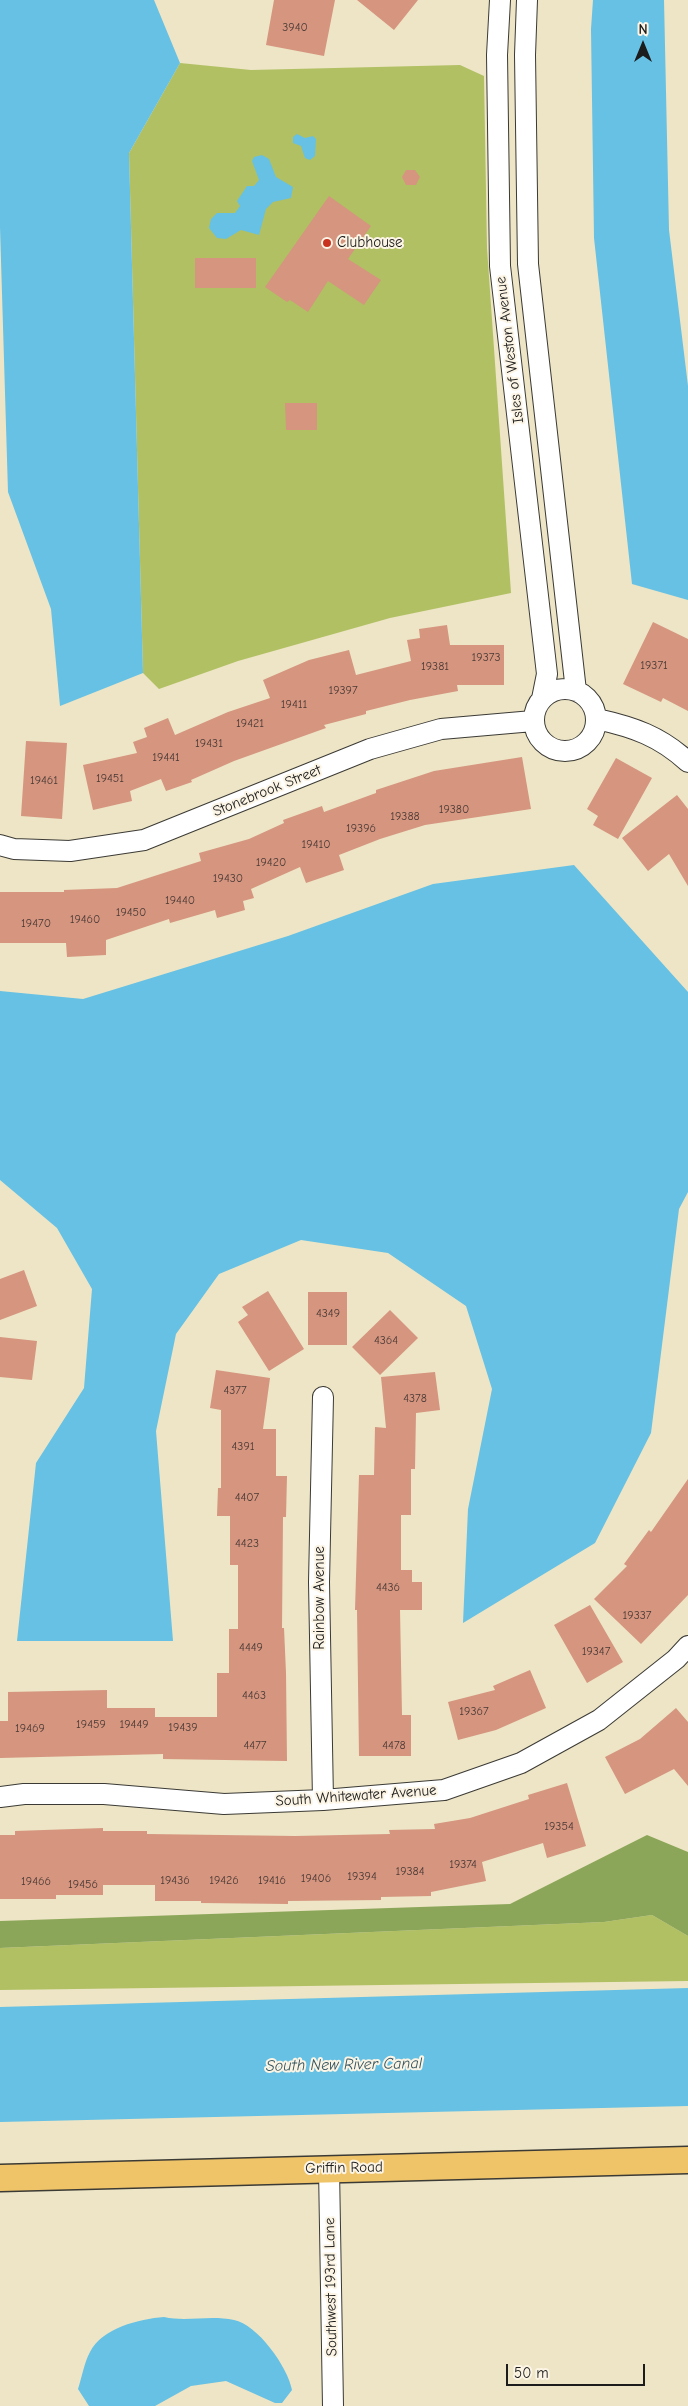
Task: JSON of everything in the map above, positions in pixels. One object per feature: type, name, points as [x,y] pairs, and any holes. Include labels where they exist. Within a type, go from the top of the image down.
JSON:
[{"type":"main road","name":"Griffin Road","points":[[0,2178],[688,2160]]},
{"type":"street","name":"Isles of Weston Avenue","points":[[500,0],[498,55],[500,266],[547,674],[542,699]]},
{"type":"street","name":"Isles of Weston Avenue","points":[[527,0],[525,55],[528,264],[576,691]]},
{"type":"street","points":[[564,689],[576,691],[587,697],[594,707],[597,719],[595,731],[588,742],[578,749],[566,752],[554,750],[544,743],[536,733],[535,709],[542,699],[552,692],[564,689]]},
{"type":"street","points":[[597,719],[635,728],[673,747],[688,762]]},
{"type":"street","name":"Stonebrook Street","points":[[0,845],[14,849],[70,852],[144,840],[370,749],[441,729],[534,721]]},
{"type":"street","name":"Rainbow Avenue","points":[[323,1397],[319,1582],[323,1800]]},
{"type":"street","name":"South Whitewater Avenue","points":[[0,1797],[24,1794],[104,1794],[224,1804],[323,1800],[444,1790],[521,1763],[598,1720],[684,1659]]},
{"type":"street","name":"Southwest 193rd Lane","points":[[329,2168],[333,2406]]},
{"type":"green space","points":[[180,63],[251,70],[460,65],[484,76],[487,248],[511,593],[390,618],[238,661],[159,689],[143,673],[129,153]]},
{"type":"green space","points":[[647,1835],[688,1852],[688,1936],[652,1915],[604,1922],[0,1948],[0,1921],[510,1904]]},
{"type":"green space","points":[[652,1915],[688,1936],[688,1981],[0,1990],[0,1948],[604,1922]]},
{"type":"water","points":[[0,0],[154,0],[180,63],[129,153],[143,673],[60,706],[51,609],[8,492],[0,227]]},
{"type":"water","points":[[593,0],[664,0],[669,230],[688,386],[688,600],[632,584],[594,238],[591,29]]},
{"type":"water","points":[[297,134],[305,138],[313,136],[316,139],[315,156],[310,160],[305,158],[301,146],[293,143],[293,137]]},
{"type":"water","points":[[262,155],[269,159],[276,177],[293,187],[291,198],[273,202],[266,209],[259,235],[241,230],[226,239],[217,238],[209,228],[211,219],[217,213],[235,213],[240,206],[237,201],[247,186],[254,186],[259,180],[252,161],[254,157]]},
{"type":"water","points":[[574,865],[688,992],[688,1192],[679,1209],[651,1433],[595,1543],[463,1623],[468,1509],[492,1389],[466,1306],[388,1253],[301,1240],[219,1274],[176,1334],[156,1431],[173,1641],[17,1641],[36,1463],[84,1388],[92,1289],[57,1228],[0,1180],[0,991],[83,999],[288,936],[433,884]]},
{"type":"water","name":"South New River Canal","points":[[688,1988],[688,2106],[0,2122],[0,2007]]},
{"type":"water","points":[[164,2317],[225,2319],[243,2323],[252,2329],[270,2348],[284,2370],[292,2390],[282,2403],[275,2403],[226,2381],[191,2386],[155,2406],[89,2406],[78,2389],[86,2361],[96,2344],[103,2337],[122,2326]]},
{"type":"building","points":[[274,0],[335,0],[324,56],[266,45]]},
{"type":"building","points":[[357,0],[418,0],[394,30]]},
{"type":"building","points":[[406,170],[415,170],[420,177],[416,185],[406,185],[402,177]]},
{"type":"building","name":"Clubhouse","points":[[329,196],[371,226],[348,259],[381,280],[364,305],[328,281],[308,312],[290,300],[287,302],[265,287]]},
{"type":"building","points":[[195,258],[256,258],[256,288],[195,288]]},
{"type":"building","points":[[285,403],[317,403],[317,430],[286,430]]},
{"type":"building","points":[[653,622],[688,639],[688,711],[663,698],[661,702],[623,684]]},
{"type":"building","points":[[447,625],[450,645],[504,645],[504,685],[457,685],[458,691],[366,711],[366,714],[324,725],[326,728],[234,761],[191,780],[192,782],[166,791],[161,779],[130,791],[132,801],[93,810],[83,765],[137,753],[133,742],[147,737],[144,728],[168,718],[175,735],[228,712],[270,698],[263,680],[309,660],[349,650],[356,675],[411,661],[407,640],[420,638],[419,629]]},
{"type":"building","points":[[26,741],[67,743],[62,819],[21,816]]},
{"type":"building","points":[[522,757],[531,809],[425,825],[380,839],[339,855],[344,870],[306,883],[300,867],[251,889],[254,898],[243,901],[245,910],[217,918],[215,910],[170,923],[169,919],[106,940],[106,955],[67,957],[66,943],[0,943],[0,892],[64,892],[64,890],[117,888],[201,861],[199,853],[249,839],[284,823],[283,820],[322,806],[324,812],[376,793],[376,790],[434,771]]},
{"type":"building","points":[[616,758],[652,778],[618,839],[593,825],[598,816],[587,809]]},
{"type":"building","points":[[677,795],[688,809],[688,886],[669,854],[648,871],[622,838]]},
{"type":"building","points":[[24,1270],[37,1306],[0,1320],[0,1279]]},
{"type":"building","points":[[268,1291],[304,1349],[269,1371],[238,1322],[248,1315],[242,1307]]},
{"type":"building","points":[[308,1292],[347,1292],[347,1345],[308,1345]]},
{"type":"building","points":[[390,1310],[418,1338],[380,1375],[352,1347]]},
{"type":"building","points":[[0,1337],[37,1341],[32,1380],[0,1377]]},
{"type":"building","points":[[216,1370],[270,1378],[263,1429],[276,1429],[276,1476],[287,1476],[286,1517],[283,1517],[282,1628],[284,1628],[286,1673],[287,1761],[163,1759],[163,1754],[0,1758],[0,1721],[8,1721],[8,1692],[107,1690],[107,1708],[155,1708],[155,1717],[217,1717],[217,1673],[229,1673],[229,1629],[238,1629],[238,1565],[230,1565],[230,1516],[217,1516],[218,1488],[221,1488],[221,1410],[210,1408]]},
{"type":"building","points":[[435,1372],[440,1410],[416,1413],[415,1469],[411,1469],[411,1515],[401,1515],[401,1570],[412,1570],[412,1582],[422,1582],[422,1610],[400,1610],[402,1715],[411,1715],[411,1756],[359,1756],[357,1610],[355,1610],[359,1475],[374,1475],[375,1427],[386,1428],[381,1377]]},
{"type":"building","points":[[688,1479],[688,1595],[641,1644],[594,1599],[627,1566],[624,1564],[649,1530],[651,1532]]},
{"type":"building","points":[[590,1605],[623,1662],[587,1683],[554,1625]]},
{"type":"building","points":[[530,1670],[546,1708],[496,1730],[458,1740],[448,1702],[495,1690],[493,1686]]},
{"type":"building","points":[[676,1708],[688,1722],[688,1786],[674,1769],[625,1794],[605,1757],[640,1739]]},
{"type":"building","points":[[567,1783],[586,1846],[547,1858],[543,1843],[482,1862],[486,1881],[431,1892],[431,1896],[381,1897],[381,1900],[288,1901],[288,1904],[201,1903],[201,1901],[155,1901],[155,1885],[103,1885],[103,1895],[56,1895],[56,1899],[0,1899],[0,1835],[15,1835],[15,1831],[103,1828],[103,1831],[147,1831],[147,1834],[295,1836],[390,1834],[389,1830],[435,1829],[434,1824],[470,1818],[529,1799],[528,1795]]},
{"type":"place","name":"Clubhouse","points":[[327,243]]}]
